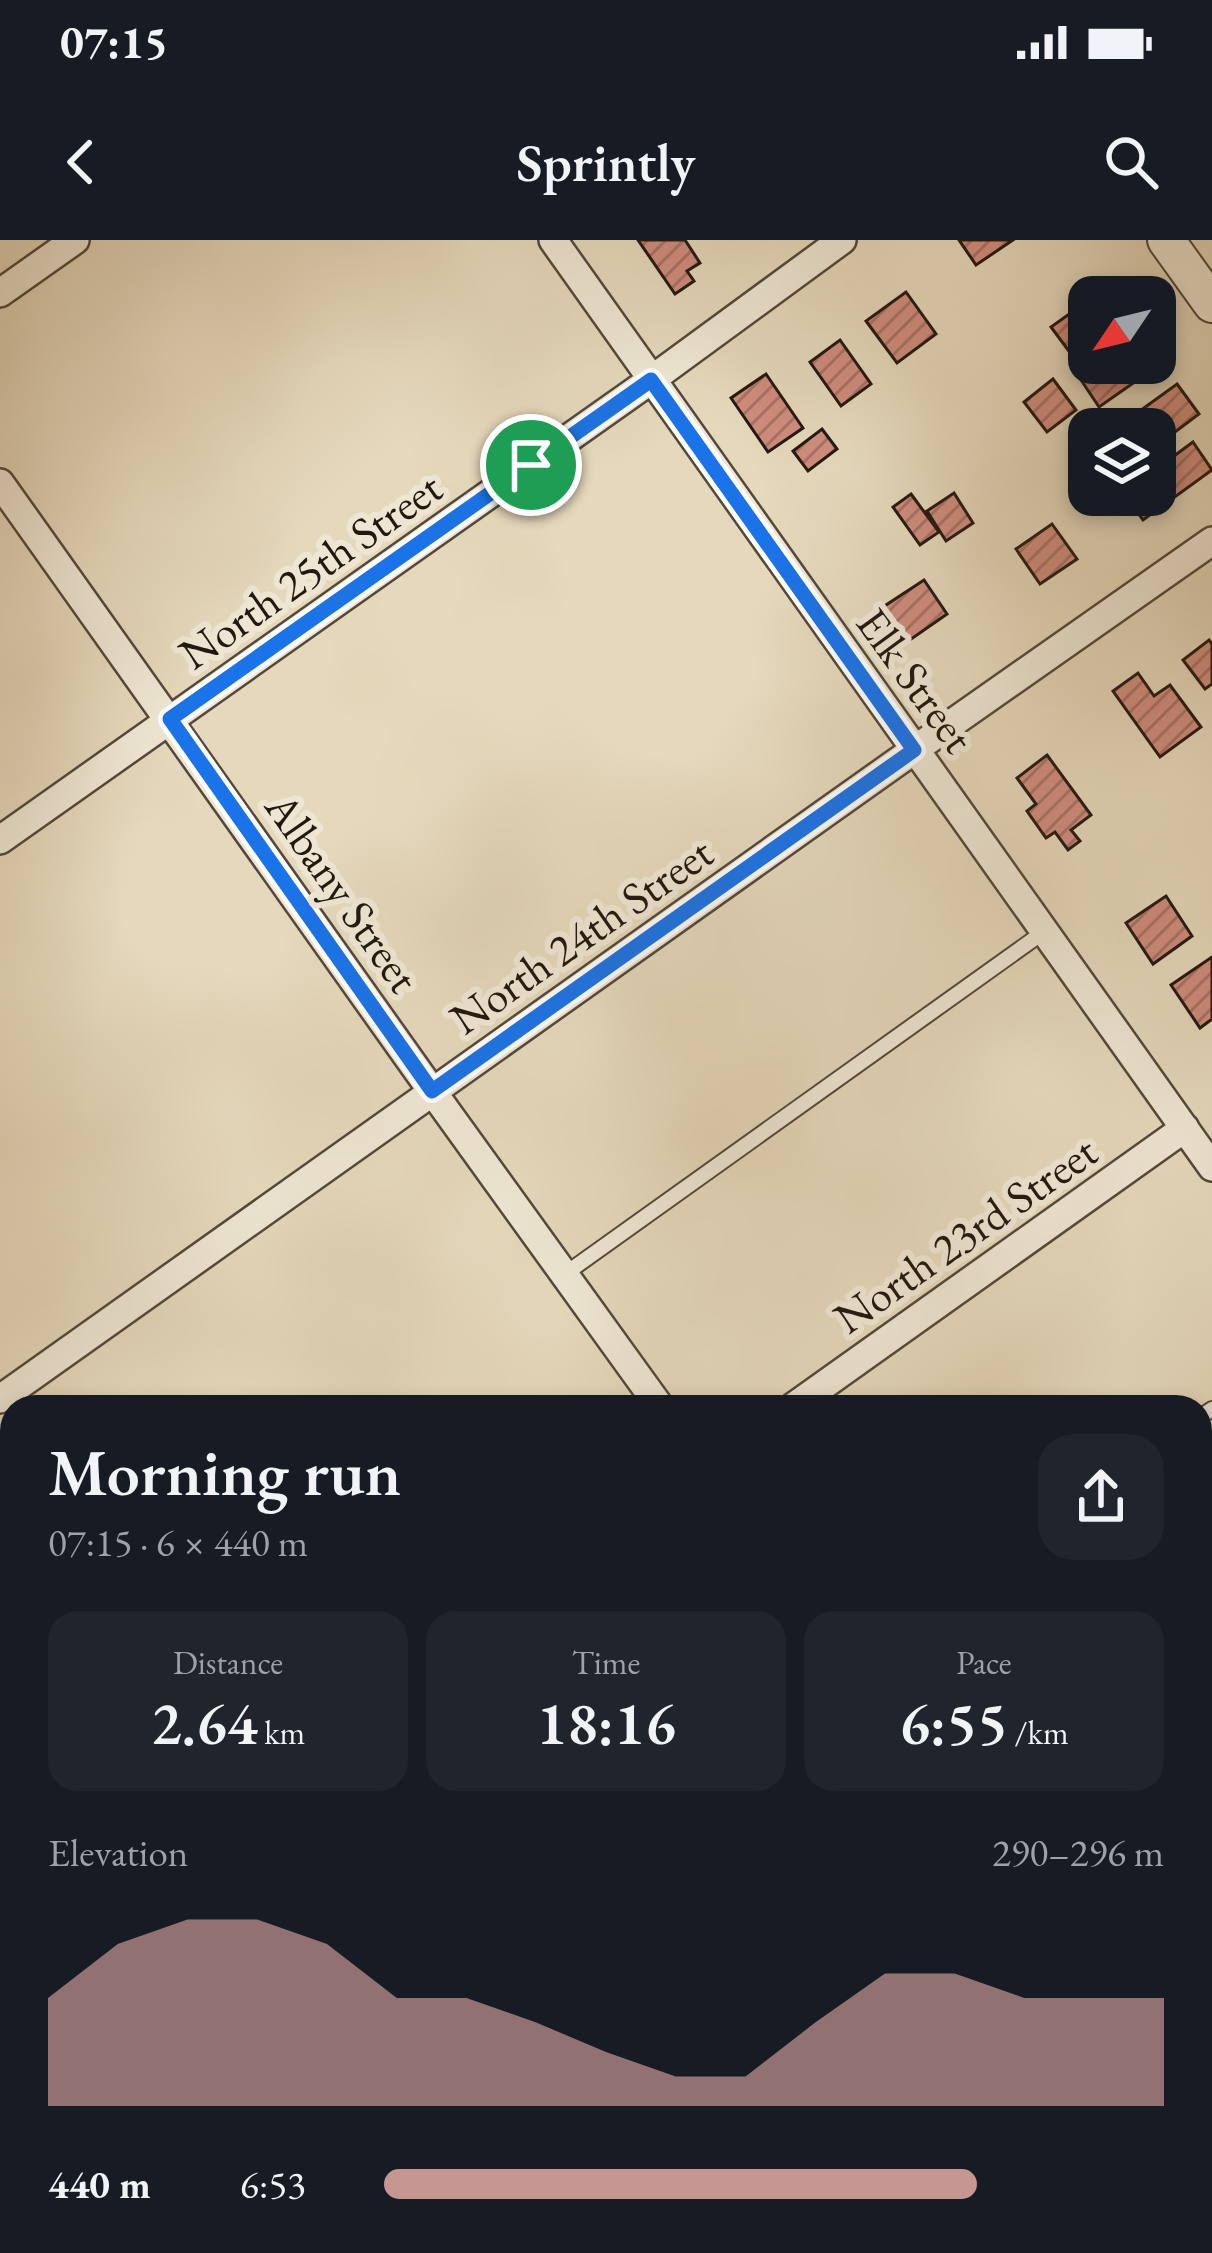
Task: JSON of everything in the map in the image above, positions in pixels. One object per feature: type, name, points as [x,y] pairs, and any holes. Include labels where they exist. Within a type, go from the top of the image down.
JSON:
[{"type":"street","name":"Elk Street","points":[[553,240],[1212,1167]]},
{"type":"street","name":"North 25th Street","points":[[0,840],[842,240]]},
{"type":"street","points":[[1166,240],[1212,304]]},
{"type":"street","points":[[0,293],[58,245]]},
{"type":"street","name":"Albany Street","points":[[0,483],[651,1395]]},
{"type":"street","name":"North 24th Street","points":[[7,1395],[1212,542]]},
{"type":"street","name":"North 23rd Street","points":[[810,1395],[1185,1129]]},
{"type":"lane","points":[[565,1274],[1046,931]]},
{"type":"building","points":[[638,240],[685,240],[700,263],[687,271],[694,281],[675,294]]},
{"type":"building","points":[[959,240],[1013,240],[976,265]]},
{"type":"building","points":[[906,292],[936,334],[897,363],[866,321]]},
{"type":"building","points":[[1068,315],[1068,350],[1051,327]]},
{"type":"building","points":[[840,340],[871,384],[841,406],[810,362]]},
{"type":"building","points":[[766,374],[803,428],[768,452],[731,398]]},
{"type":"building","points":[[1053,379],[1075,408],[1068,408],[1068,416],[1047,432],[1024,402]]},
{"type":"building","points":[[1084,384],[1132,384],[1099,407]]},
{"type":"building","points":[[1177,384],[1199,414],[1176,431],[1176,408],[1144,408]]},
{"type":"building","points":[[822,429],[837,449],[808,471],[793,451]]},
{"type":"building","points":[[1193,442],[1212,470],[1176,496],[1176,455]]},
{"type":"building","points":[[954,493],[973,523],[946,541],[927,511]]},
{"type":"building","points":[[911,494],[939,532],[920,545],[893,507]]},
{"type":"building","points":[[1052,524],[1077,559],[1040,584],[1016,549]]},
{"type":"building","points":[[924,580],[947,614],[904,644],[880,609]]},
{"type":"building","points":[[1209,640],[1212,684],[1205,689],[1183,660]]},
{"type":"building","points":[[1138,673],[1154,696],[1170,685],[1201,727],[1160,757],[1113,691]]},
{"type":"building","points":[[1047,755],[1091,815],[1071,830],[1080,841],[1068,850],[1055,832],[1046,838],[1027,811],[1036,804],[1017,778]]},
{"type":"building","points":[[1166,896],[1192,936],[1153,964],[1126,923]]},
{"type":"building","points":[[1212,957],[1212,1019],[1200,1028],[1171,985]]},
{"type":"route","points":[[651,380],[914,750],[432,1091],[170,719],[531,465],[651,380]]}]
